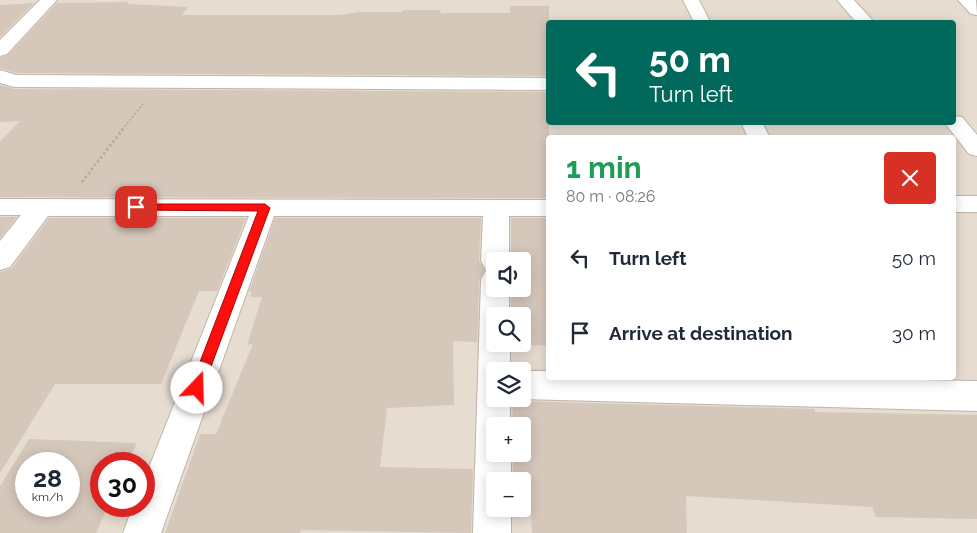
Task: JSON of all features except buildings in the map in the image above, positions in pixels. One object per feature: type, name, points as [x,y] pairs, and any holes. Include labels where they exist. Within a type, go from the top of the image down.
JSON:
[{"type":"street","points":[[0,50],[49,0]]},
{"type":"street","points":[[691,0],[701,20]]},
{"type":"street","points":[[845,0],[863,20]]},
{"type":"street","points":[[966,0],[977,10]]},
{"type":"street","points":[[0,31],[19,30]]},
{"type":"street","points":[[0,76],[14,80],[546,84]]},
{"type":"street","points":[[956,124],[976,147]]},
{"type":"street","points":[[956,204],[977,204]]},
{"type":"street","points":[[0,207],[546,208]]},
{"type":"street","points":[[0,260],[51,207]]},
{"type":"street","points":[[142,533],[265,208]]},
{"type":"street","points":[[495,252],[496,208]]},
{"type":"street","points":[[496,297],[502,362]]},
{"type":"street","points":[[531,385],[977,396]]},
{"type":"street","points":[[492,533],[502,407]]},
{"type":"path","points":[[51,207],[123,133],[160,82]]},
{"type":"shaded area","points":[[0,0],[977,0],[977,533],[0,533]]},
{"type":"route","points":[[136,207],[265,208],[197,388]]}]
